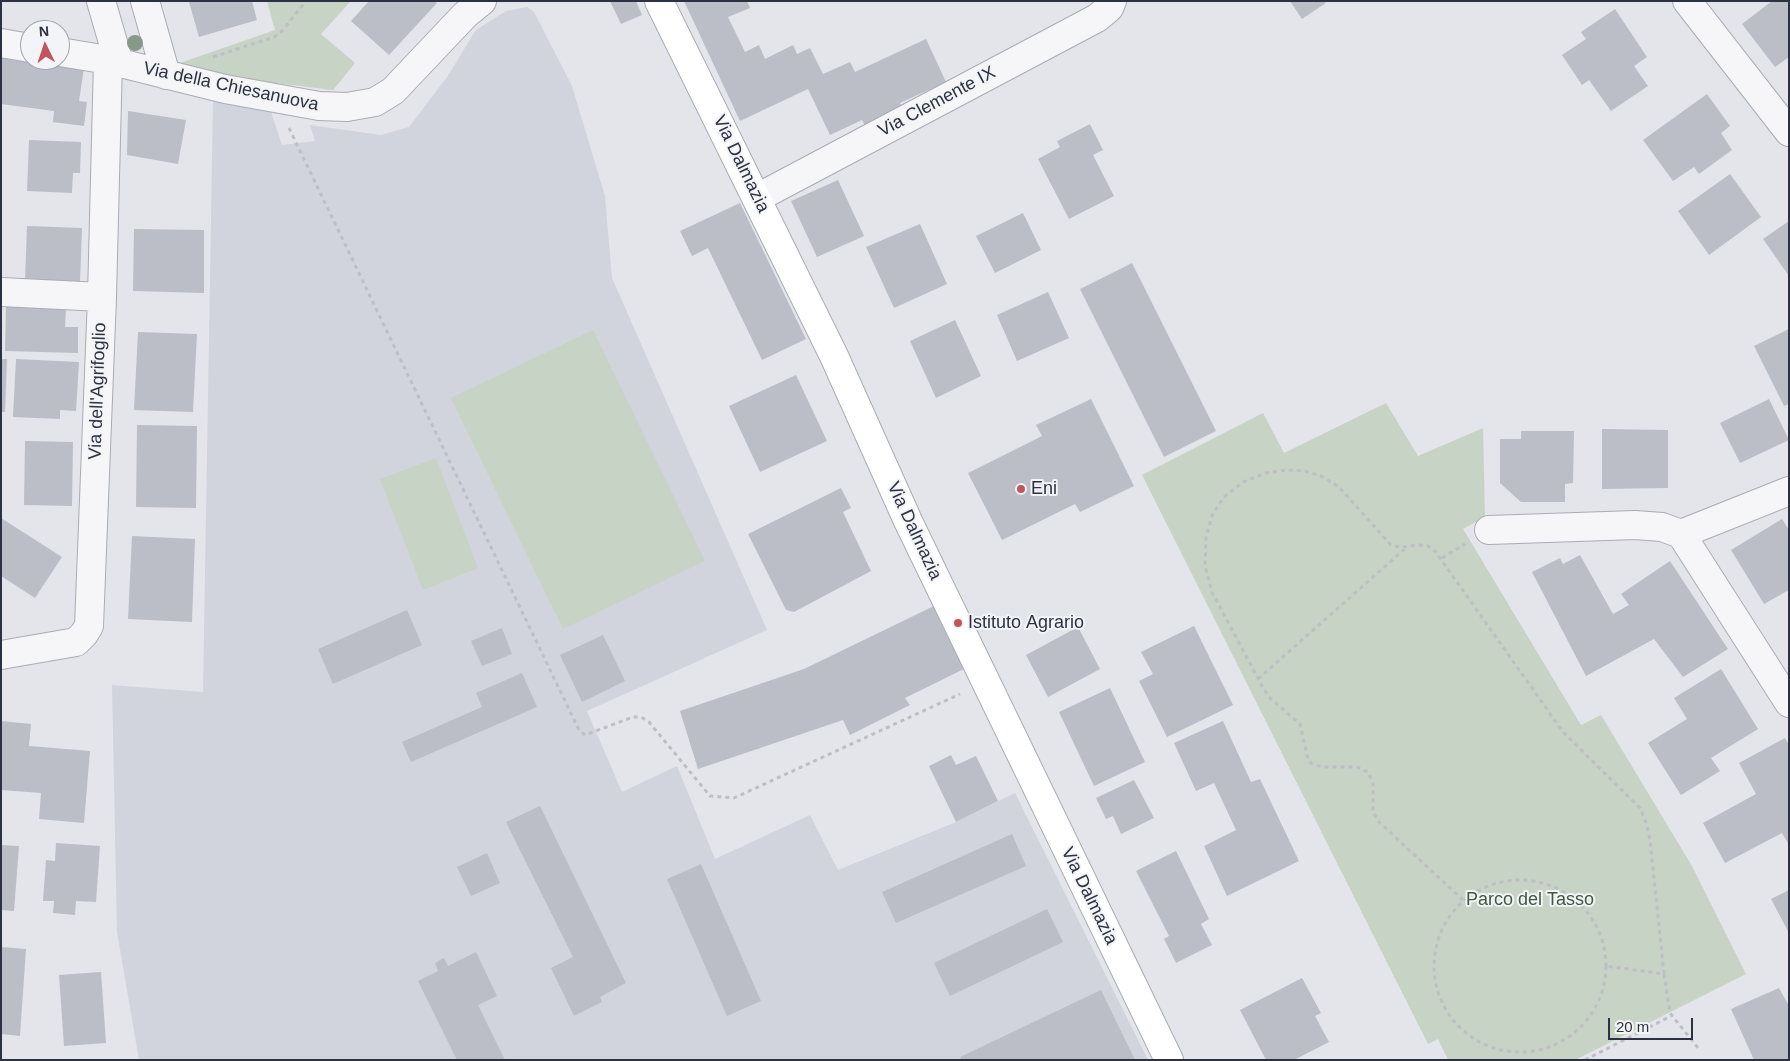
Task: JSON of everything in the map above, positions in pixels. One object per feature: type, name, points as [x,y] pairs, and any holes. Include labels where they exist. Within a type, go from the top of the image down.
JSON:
[{"type":"street","name":"Via dell'Agrifoglio","points":[[8,648],[76,642],[89,626],[113,61],[101,1]]},
{"type":"street","points":[[145,1],[166,75]]},
{"type":"street","name":"Via della Chiesanuova","points":[[70,54],[113,61],[166,75],[275,98],[332,108],[375,102],[401,84],[465,15],[482,1]]},
{"type":"street","name":"Via Dalmazia","points":[[660,1],[834,356],[908,520],[1169,1060]]},
{"type":"street","name":"Via Clemente IX","points":[[757,198],[1097,18],[1109,8],[1112,1]]},
{"type":"street","points":[[1687,1],[1789,132]]},
{"type":"street","points":[[1,43],[20,46]]},
{"type":"street","points":[[1,292],[102,297]]},
{"type":"street","points":[[1489,530],[1649,525],[1681,534],[1789,491]]},
{"type":"street","points":[[1681,534],[1789,703]]},
{"type":"path","points":[[210,58],[274,37],[282,31],[306,1]]},
{"type":"path","points":[[275,98],[579,730],[586,735],[633,717],[641,717],[649,722],[710,796],[734,798],[987,682]]},
{"type":"path","points":[[1463,900],[1378,821],[1373,811],[1374,783],[1368,772],[1357,767],[1322,767],[1311,763],[1306,754],[1300,724],[1270,698],[1212,592],[1205,566],[1206,537],[1209,525],[1218,505],[1230,491],[1243,482],[1266,473],[1296,470],[1313,473],[1339,487],[1391,546],[1428,546],[1442,558],[1563,732],[1640,808],[1647,824],[1650,840],[1670,1013],[1698,1048]]},
{"type":"path","points":[[1258,679],[1407,546]]},
{"type":"path","points":[[1532,880],[1556,888],[1577,901],[1593,920],[1603,942],[1606,966],[1605,982],[1594,1011],[1573,1035],[1552,1046],[1529,1052],[1513,1052],[1483,1045],[1458,1026],[1448,1014],[1435,986],[1434,954],[1443,925],[1463,900],[1484,887],[1508,881],[1532,880]]},
{"type":"path","points":[[1606,966],[1664,974]]},
{"type":"path","points":[[1585,1060],[1673,1015]]},
{"type":"shaded area","points":[[527,7],[534,12],[572,86],[605,196],[612,278],[767,630],[587,711],[622,792],[677,766],[715,859],[810,815],[838,870],[956,822],[1015,793],[1148,1060],[139,1060],[117,932],[112,685],[203,692],[213,100],[269,106],[282,145],[315,141],[310,125],[381,135],[409,127],[447,77],[476,30],[506,11]]},
{"type":"green space","points":[[267,1],[351,1],[321,34],[355,63],[333,90],[201,74],[182,67],[180,63],[275,30]]},
{"type":"green space","points":[[593,330],[705,561],[563,629],[451,398]]},
{"type":"green space","name":"Parco del Tasso","points":[[1386,403],[1418,456],[1483,428],[1485,517],[1463,529],[1581,725],[1601,715],[1692,866],[1746,974],[1575,1060],[1448,1060],[1438,1039],[1428,1044],[1142,475],[1263,413],[1284,453]]},
{"type":"green space","points":[[436,458],[478,568],[423,590],[380,479]]},
{"type":"building","points":[[252,1],[257,20],[199,37],[189,2]]},
{"type":"building","points":[[369,1],[434,1],[437,3],[389,55],[351,21]]},
{"type":"building","points":[[610,1],[636,1],[642,15],[621,24]]},
{"type":"building","points":[[684,1],[747,1],[750,8],[728,17],[745,52],[759,45],[765,59],[793,45],[797,54],[810,48],[823,74],[850,62],[855,72],[926,39],[946,82],[900,103],[904,111],[867,129],[862,120],[830,135],[808,89],[740,121]]},
{"type":"building","points":[[1290,1],[1324,1],[1326,3],[1302,19]]},
{"type":"building","points":[[1772,1],[1789,1],[1789,57],[1775,67],[1742,24]]},
{"type":"building","points":[[1615,9],[1647,57],[1634,66],[1648,86],[1611,111],[1589,80],[1582,85],[1562,55],[1586,39],[1581,32]]},
{"type":"building","points":[[1,57],[20,60],[20,70],[70,70],[70,66],[84,68],[79,101],[87,102],[84,126],[53,122],[54,111],[1,104]]},
{"type":"building","points":[[1707,94],[1730,126],[1721,133],[1732,150],[1699,174],[1694,167],[1673,181],[1643,140]]},
{"type":"building","points":[[128,111],[186,120],[178,164],[127,155]]},
{"type":"building","points":[[1090,124],[1103,150],[1093,155],[1114,196],[1069,219],[1038,159],[1060,147],[1057,141]]},
{"type":"building","points":[[29,140],[81,142],[80,173],[73,173],[72,193],[27,191]]},
{"type":"building","points":[[1730,174],[1761,217],[1709,255],[1678,211]]},
{"type":"building","points":[[838,180],[864,236],[817,257],[791,201]]},
{"type":"building","points":[[740,203],[806,339],[762,360],[708,248],[692,256],[680,231]]},
{"type":"building","points":[[1023,213],[1041,250],[995,273],[976,236]]},
{"type":"building","points":[[1789,221],[1789,276],[1763,239]]},
{"type":"building","points":[[920,224],[947,284],[894,308],[866,247]]},
{"type":"building","points":[[27,226],[82,228],[80,282],[25,280]]},
{"type":"building","points":[[134,229],[204,230],[204,293],[133,291]]},
{"type":"building","points":[[1132,263],[1216,431],[1164,457],[1080,289]]},
{"type":"building","points":[[1048,292],[1069,338],[1017,361],[997,315]]},
{"type":"building","points":[[6,306],[66,308],[65,327],[78,327],[78,353],[5,351]]},
{"type":"building","points":[[955,320],[981,376],[936,398],[910,341]]},
{"type":"building","points":[[1789,329],[1789,404],[1784,406],[1754,346]]},
{"type":"building","points":[[138,332],[197,334],[193,412],[134,410]]},
{"type":"building","points":[[1,359],[7,359],[5,412],[1,412]]},
{"type":"building","points":[[16,359],[79,362],[76,411],[60,410],[60,419],[13,417]]},
{"type":"building","points":[[796,375],[827,441],[760,472],[729,406]]},
{"type":"building","points":[[1091,399],[1134,486],[1080,512],[1075,504],[1002,540],[968,473],[1042,436],[1036,425]]},
{"type":"building","points":[[1769,399],[1789,440],[1740,463],[1720,423]]},
{"type":"building","points":[[137,425],[197,426],[196,508],[136,507]]},
{"type":"building","points":[[1602,429],[1668,430],[1668,488],[1602,489]]},
{"type":"building","points":[[1521,431],[1574,431],[1573,483],[1565,484],[1565,502],[1521,502],[1500,483],[1500,439],[1521,439]]},
{"type":"building","points":[[25,441],[73,442],[72,506],[24,505]]},
{"type":"building","points":[[841,488],[851,508],[843,512],[871,571],[794,612],[786,610],[748,534]]},
{"type":"building","points":[[1,518],[62,557],[35,598],[1,576]]},
{"type":"building","points":[[1782,519],[1789,530],[1789,590],[1764,604],[1731,550]]},
{"type":"building","points":[[132,536],[195,539],[192,622],[128,619]]},
{"type":"building","points":[[1580,555],[1613,614],[1629,605],[1621,594],[1670,561],[1728,649],[1683,677],[1654,639],[1586,676],[1532,572],[1560,558],[1563,564]]},
{"type":"building","points":[[936,605],[966,668],[905,698],[910,705],[850,735],[843,720],[698,769],[680,711],[804,669]]},
{"type":"building","points":[[407,610],[422,645],[333,684],[318,649]]},
{"type":"building","points":[[1194,626],[1233,705],[1167,737],[1139,681],[1153,674],[1141,652]]},
{"type":"building","points":[[1078,627],[1100,669],[1048,697],[1026,655]]},
{"type":"building","points":[[502,628],[512,654],[482,666],[471,641]]},
{"type":"building","points":[[603,635],[625,681],[582,702],[560,655]]},
{"type":"building","points":[[1721,669],[1758,729],[1711,758],[1720,771],[1681,795],[1648,743],[1687,719],[1674,698]]},
{"type":"building","points":[[522,673],[537,707],[411,762],[402,742],[482,707],[476,693]]},
{"type":"building","points":[[1110,688],[1145,762],[1094,786],[1059,712]]},
{"type":"building","points":[[1,721],[31,724],[29,746],[90,751],[84,823],[39,819],[41,793],[1,790]]},
{"type":"building","points":[[1223,721],[1251,782],[1260,779],[1299,861],[1227,896],[1204,846],[1236,830],[1214,783],[1196,791],[1174,743]]},
{"type":"building","points":[[1785,738],[1789,745],[1789,845],[1782,833],[1725,863],[1703,823],[1756,794],[1739,763]]},
{"type":"building","points":[[951,755],[956,765],[976,756],[998,801],[956,822],[929,766]]},
{"type":"building","points":[[1134,780],[1154,818],[1121,834],[1113,816],[1106,819],[1096,798]]},
{"type":"building","points":[[540,806],[626,983],[600,997],[602,1002],[574,1016],[551,968],[573,957],[506,822]]},
{"type":"building","points":[[1012,834],[1026,866],[896,923],[882,892]]},
{"type":"building","points":[[56,843],[100,846],[96,902],[76,901],[75,915],[53,913],[54,901],[43,901],[46,860],[55,861]]},
{"type":"building","points":[[1,845],[19,846],[14,911],[1,910]]},
{"type":"building","points":[[1176,851],[1209,919],[1201,924],[1212,945],[1176,963],[1164,939],[1169,936],[1136,871]]},
{"type":"building","points":[[487,853],[500,883],[471,896],[457,867]]},
{"type":"building","points":[[701,864],[761,1001],[727,1016],[667,879]]},
{"type":"building","points":[[1789,890],[1789,933],[1771,899]]},
{"type":"building","points":[[1047,909],[1063,942],[950,996],[934,963]]},
{"type":"building","points":[[1,947],[26,949],[20,1036],[1,1034]]},
{"type":"building","points":[[476,952],[497,996],[478,1005],[505,1060],[457,1060],[418,981],[438,971],[435,963],[444,958],[448,966]]},
{"type":"building","points":[[101,972],[106,1043],[64,1046],[59,975]]},
{"type":"building","points":[[1302,978],[1321,1013],[1315,1016],[1329,1042],[1294,1060],[1266,1060],[1240,1010]]},
{"type":"building","points":[[1779,988],[1789,1006],[1789,1060],[1754,1060],[1731,1009]]},
{"type":"building","points":[[1101,990],[1135,1060],[962,1060],[960,1057]]},
{"type":"place","name":"Eni","points":[[1021,489]]},
{"type":"place","name":"Istituto Agrario","points":[[958,623]]}]
